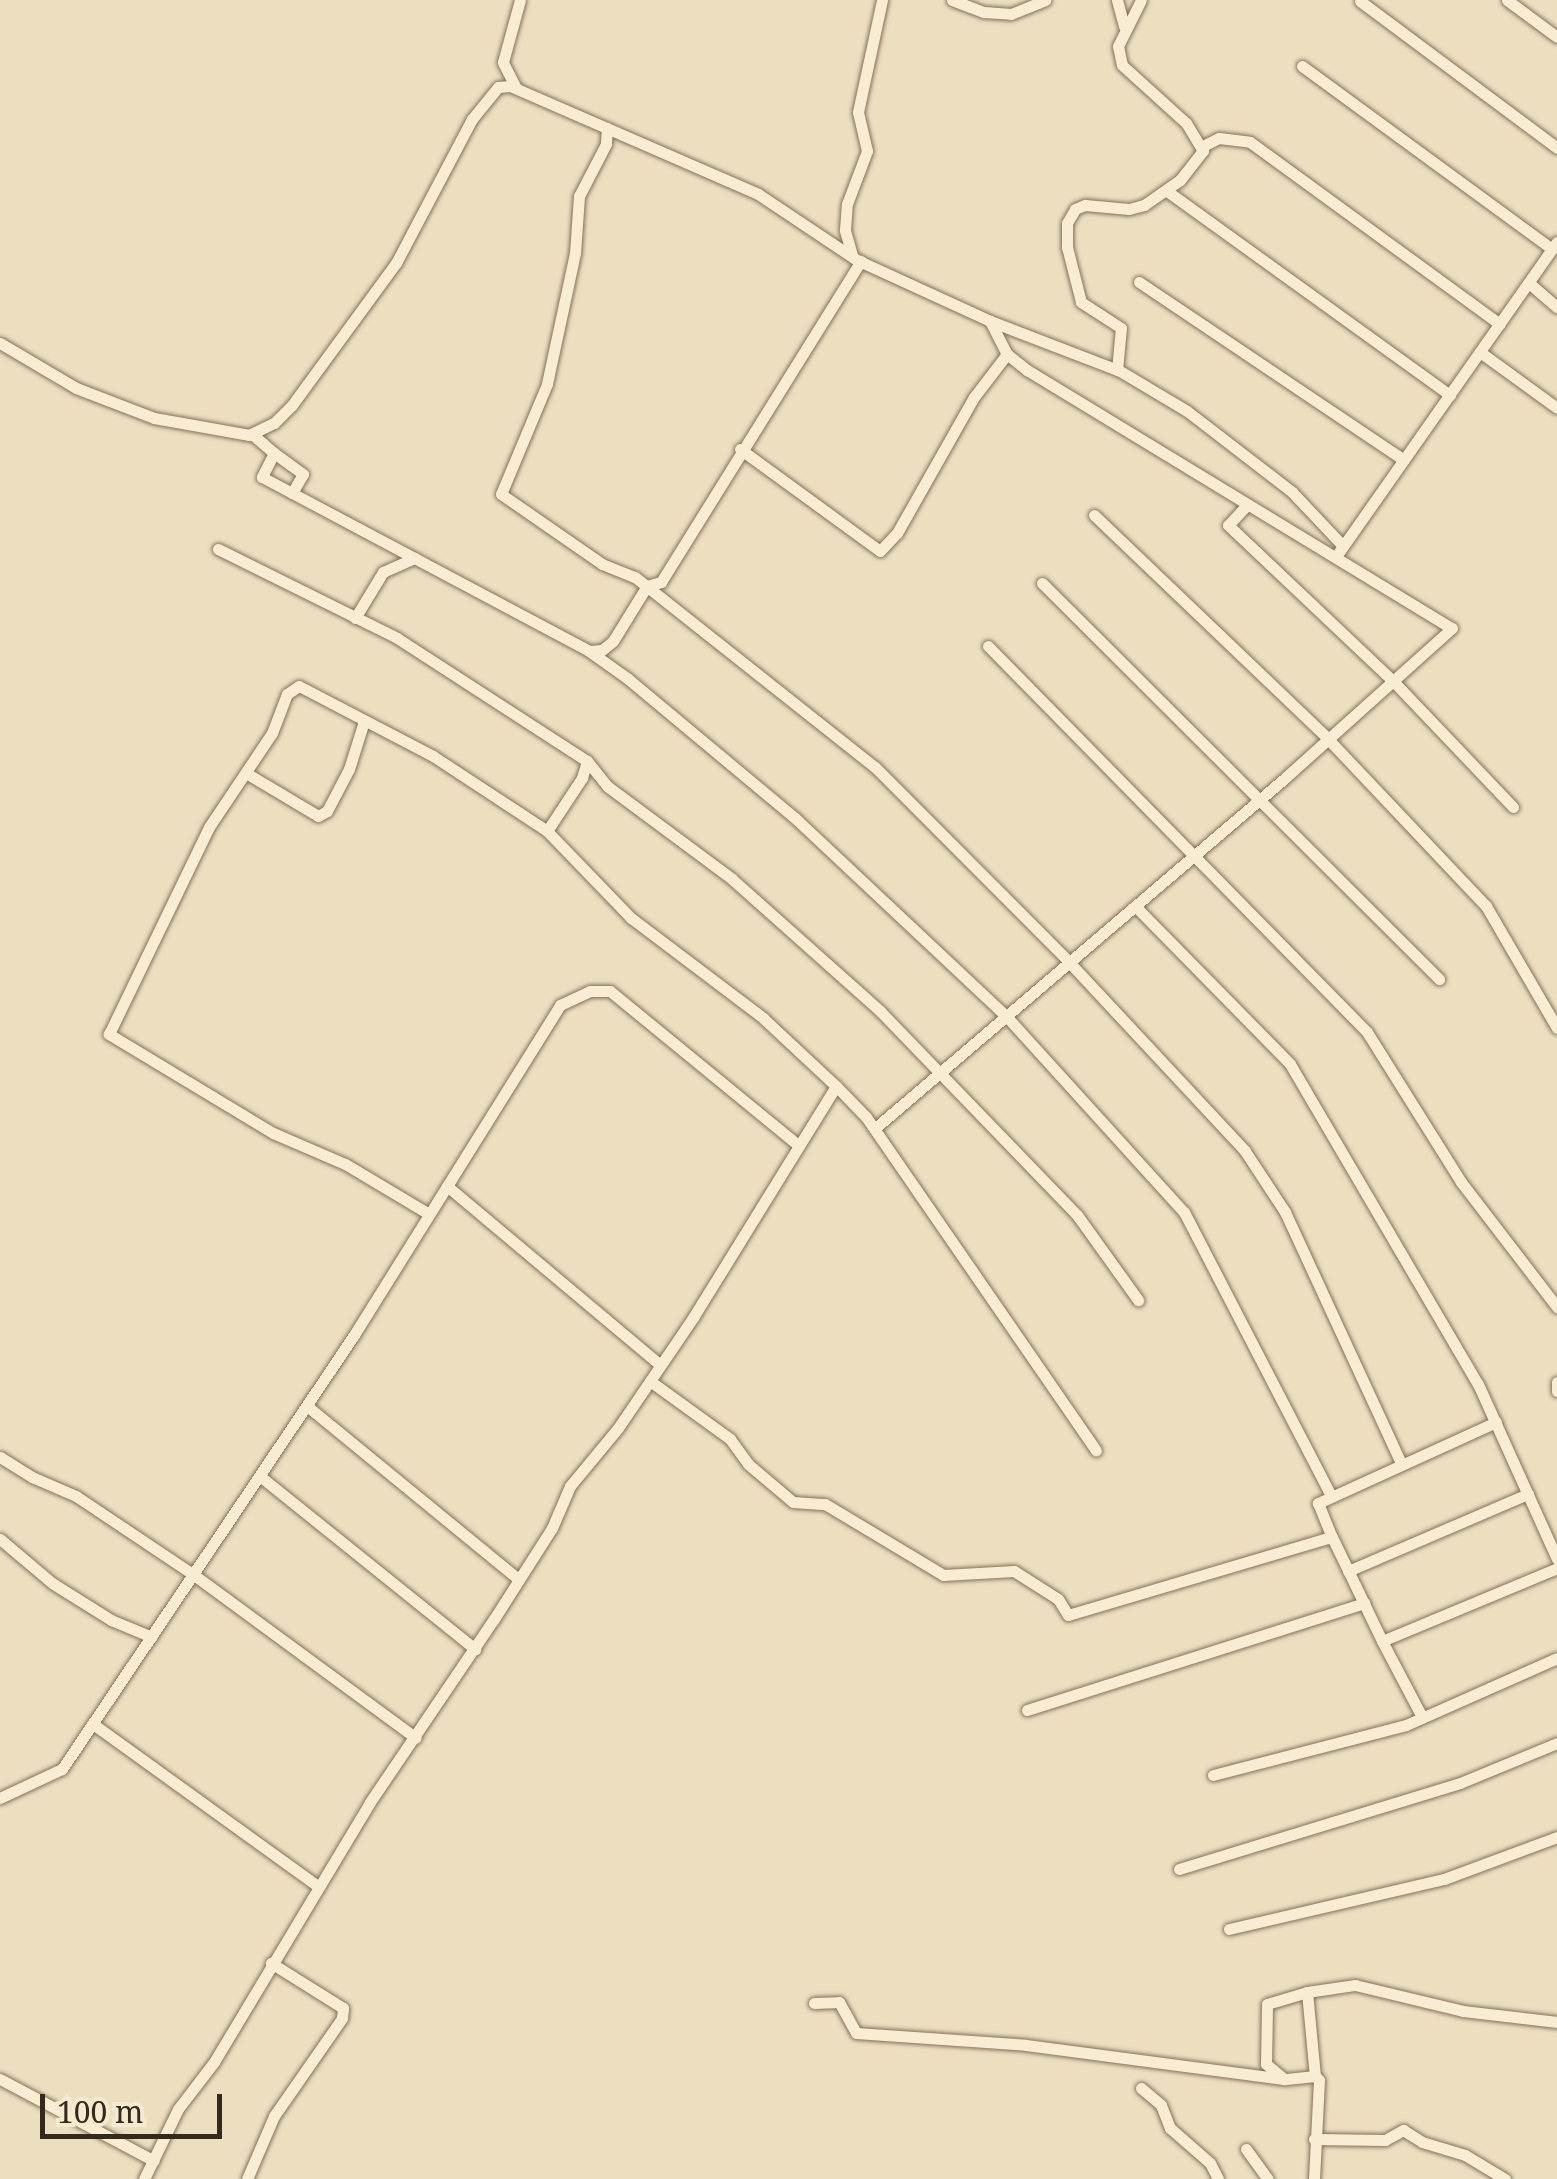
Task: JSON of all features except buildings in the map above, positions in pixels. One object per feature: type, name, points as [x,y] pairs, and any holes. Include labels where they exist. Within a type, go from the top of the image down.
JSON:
[{"type":"street","points":[[516,88],[504,62],[520,0]]},
{"type":"street","points":[[661,598],[661,582],[716,498],[740,449],[834,311],[857,258],[845,230],[847,204],[866,150],[858,112],[882,0]]},
{"type":"street","points":[[952,0],[984,12],[1012,14],[1044,0]]},
{"type":"street","points":[[1118,0],[1125,30]]},
{"type":"street","points":[[1117,370],[1121,328],[1081,302],[1067,247],[1067,223],[1075,210],[1085,205],[1129,210],[1167,191],[1197,163],[1201,147],[1186,122],[1122,65],[1118,46],[1141,0]]},
{"type":"street","points":[[1507,0],[1557,36]]},
{"type":"street","points":[[1360,1],[1557,148]]},
{"type":"street","points":[[1302,66],[1555,245],[1340,551]]},
{"type":"street","points":[[252,434],[274,423],[292,406],[396,263],[472,119],[498,87],[516,88],[758,194],[857,258],[990,321],[1117,370],[1232,444],[1292,492],[1340,551]]},
{"type":"street","points":[[607,128],[606,144],[579,196],[576,253],[548,384],[501,494],[602,564],[647,586],[875,768],[1069,962],[1245,1150],[1284,1212],[1401,1463]]},
{"type":"street","points":[[1201,147],[1219,138],[1250,142],[1500,324]]},
{"type":"street","points":[[1167,191],[1450,394]]},
{"type":"street","points":[[1140,282],[1404,460]]},
{"type":"street","points":[[1529,282],[1557,307]]},
{"type":"street","points":[[874,1128],[1196,855],[1452,628],[1340,551],[1246,506],[1007,354],[990,321]]},
{"type":"street","points":[[0,344],[76,388],[154,418],[252,434],[303,474],[292,492]]},
{"type":"street","points":[[1480,352],[1557,408]]},
{"type":"street","points":[[740,449],[880,551],[897,533],[974,397],[1007,354]]},
{"type":"street","points":[[274,453],[262,477],[590,651],[665,707],[782,806],[1006,1016],[1184,1212],[1332,1496]]},
{"type":"street","points":[[1246,506],[1228,524],[1393,681],[1513,807]]},
{"type":"street","points":[[1094,515],[1328,739],[1486,906],[1557,1028]]},
{"type":"street","points":[[218,549],[397,638],[587,761],[608,786],[747,892],[880,1010],[1077,1214],[1138,1300]]},
{"type":"street","points":[[356,618],[383,572],[415,558]]},
{"type":"street","points":[[590,651],[602,650],[613,641],[647,586],[661,582]]},
{"type":"street","points":[[1042,582],[1262,797],[1439,979]]},
{"type":"street","points":[[988,646],[1366,1032],[1461,1182],[1557,1308]]},
{"type":"street","points":[[429,1214],[345,1164],[273,1132],[109,1034],[195,852],[272,733],[287,694],[299,686],[433,756],[547,831],[632,918],[762,1018],[836,1086],[874,1128],[1096,1450]]},
{"type":"street","points":[[246,773],[318,816],[327,811],[350,769],[364,721]]},
{"type":"street","points":[[547,831],[582,778],[587,761]]},
{"type":"street","points":[[1135,906],[1290,1064],[1478,1384],[1557,1560]]},
{"type":"street","points":[[0,1798],[62,1769],[261,1477],[560,1004],[590,991],[610,992],[635,1008],[798,1145]]},
{"type":"street","points":[[144,2179],[178,2109],[214,2062],[318,1886],[552,1528],[570,1486],[650,1381],[768,1200],[836,1086]]},
{"type":"street","points":[[447,1186],[660,1365]]},
{"type":"street","points":[[650,1381],[730,1440],[748,1464],[793,1502],[825,1504],[943,1575],[1014,1571],[1058,1599],[1068,1615],[1332,1536]]},
{"type":"street","points":[[1557,1382],[1557,1392]]},
{"type":"street","points":[[307,1406],[518,1579]]},
{"type":"street","points":[[1422,1717],[1318,1503],[1496,1422]]},
{"type":"street","points":[[0,1457],[32,1477],[76,1496],[194,1575],[416,1738]]},
{"type":"street","points":[[261,1477],[474,1649]]},
{"type":"street","points":[[1348,1571],[1528,1494]]},
{"type":"street","points":[[0,1540],[66,1592],[111,1620],[152,1637]]},
{"type":"street","points":[[1382,1641],[1557,1568]]},
{"type":"street","points":[[1027,1710],[1364,1603]]},
{"type":"street","points":[[1213,1775],[1422,1717],[1557,1658]]},
{"type":"street","points":[[92,1724],[318,1886]]},
{"type":"street","points":[[1179,1868],[1460,1784],[1557,1743]]},
{"type":"street","points":[[1229,1929],[1444,1879],[1557,1837]]},
{"type":"street","points":[[247,2179],[274,2116],[342,2018],[343,2008],[270,1963]]},
{"type":"street","points":[[1284,2078],[1268,2067],[1262,2055],[1267,2004],[1307,1992],[1355,1984],[1463,2011],[1557,2022]]},
{"type":"street","points":[[1307,1992],[1320,2110],[1314,2140],[1314,2179]]},
{"type":"street","points":[[814,2003],[839,2002],[856,2034],[1026,2045],[1284,2078],[1315,2076]]},
{"type":"street","points":[[0,2079],[154,2161]]},
{"type":"street","points":[[1140,2088],[1161,2105],[1170,2128],[1210,2163],[1218,2179]]},
{"type":"street","points":[[1314,2140],[1385,2140],[1402,2130],[1422,2142],[1465,2155],[1505,2179]]},
{"type":"street","points":[[1246,2148],[1268,2179]]}]
